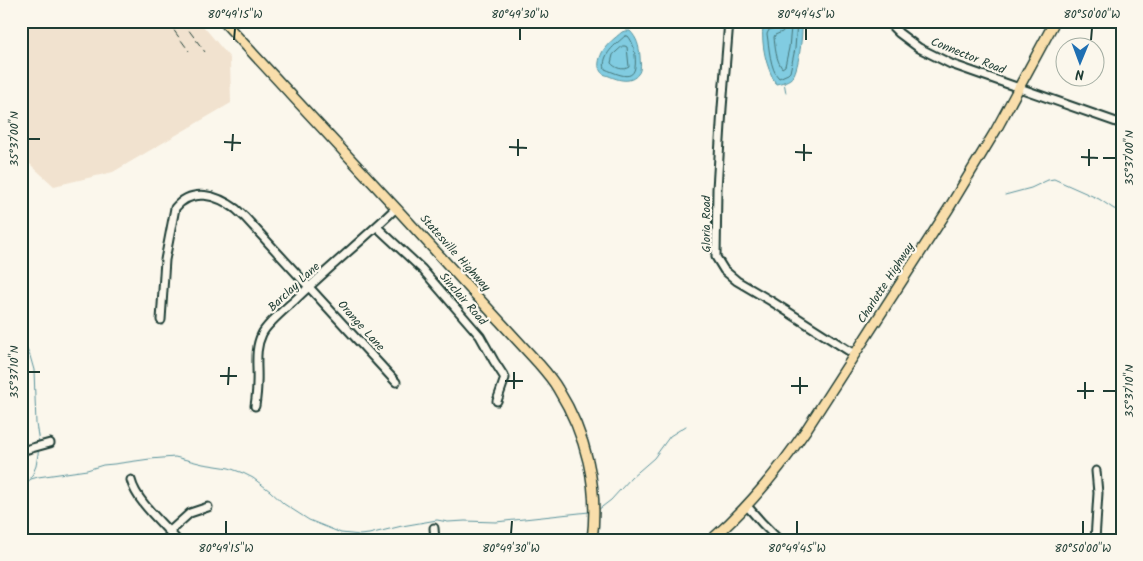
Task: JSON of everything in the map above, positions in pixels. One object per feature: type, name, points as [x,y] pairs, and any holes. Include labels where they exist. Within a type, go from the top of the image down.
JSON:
[{"type":"main road","name":"Statesville Highway","points":[[223,21],[539,364],[557,387],[572,412],[583,439],[590,468],[594,496],[592,540]]},
{"type":"main road","name":"Charlotte Highway","points":[[711,540],[747,506],[799,440],[949,208],[1019,89],[1055,21]]},
{"type":"street","name":"Gloria Road","points":[[729,21],[721,125],[716,257],[724,270],[737,281],[854,354]]},
{"type":"street","name":"Connector Road","points":[[887,21],[910,42],[929,54],[1019,89],[1122,124]]},
{"type":"street","name":"Orange Lane","points":[[161,320],[164,260],[175,208],[192,196],[200,195],[216,198],[236,209],[258,231],[396,382]]},
{"type":"street","name":"Barclay Lane","points":[[255,406],[258,344],[262,332],[309,286],[396,208]]},
{"type":"street","name":"Sinclair Road","points":[[377,226],[422,270],[480,336],[505,378],[497,401]]},
{"type":"street","points":[[21,452],[50,443]]},
{"type":"street","points":[[1094,540],[1098,493],[1096,471]]},
{"type":"street","points":[[131,480],[141,500],[177,540]]},
{"type":"street","points":[[747,506],[779,540]]},
{"type":"street","points":[[170,532],[190,514],[208,507]]},
{"type":"street","points":[[434,528],[435,540]]},
{"type":"shaded area","points":[[21,21],[199,21],[230,58],[231,103],[113,172],[54,186],[21,156]]},
{"type":"water","points":[[802,21],[799,58],[792,78],[776,84],[765,56],[763,25]]},
{"type":"water","points":[[625,31],[630,31],[636,39],[640,65],[640,70],[635,77],[628,80],[616,79],[604,74],[599,66],[600,58],[605,48]]},
{"type":"waterway","points":[[784,82],[786,93]]},
{"type":"waterway","points":[[1005,195],[1054,179],[1099,199],[1114,209],[1122,211]]},
{"type":"waterway","points":[[21,337],[34,370],[36,424],[39,442]]},
{"type":"waterway","points":[[598,510],[611,500],[631,478],[654,458],[670,436],[686,426]]},
{"type":"waterway","points":[[31,478],[36,466],[39,448]]},
{"type":"waterway","points":[[21,487],[31,479],[38,477],[87,470],[103,465],[175,457],[229,468],[243,473],[253,478],[284,504],[309,520],[341,533],[369,534],[437,520],[448,522],[496,522],[589,512]]},
{"type":"railway","points":[[167,21],[189,51]]},
{"type":"railway","points":[[182,21],[205,52]]}]
